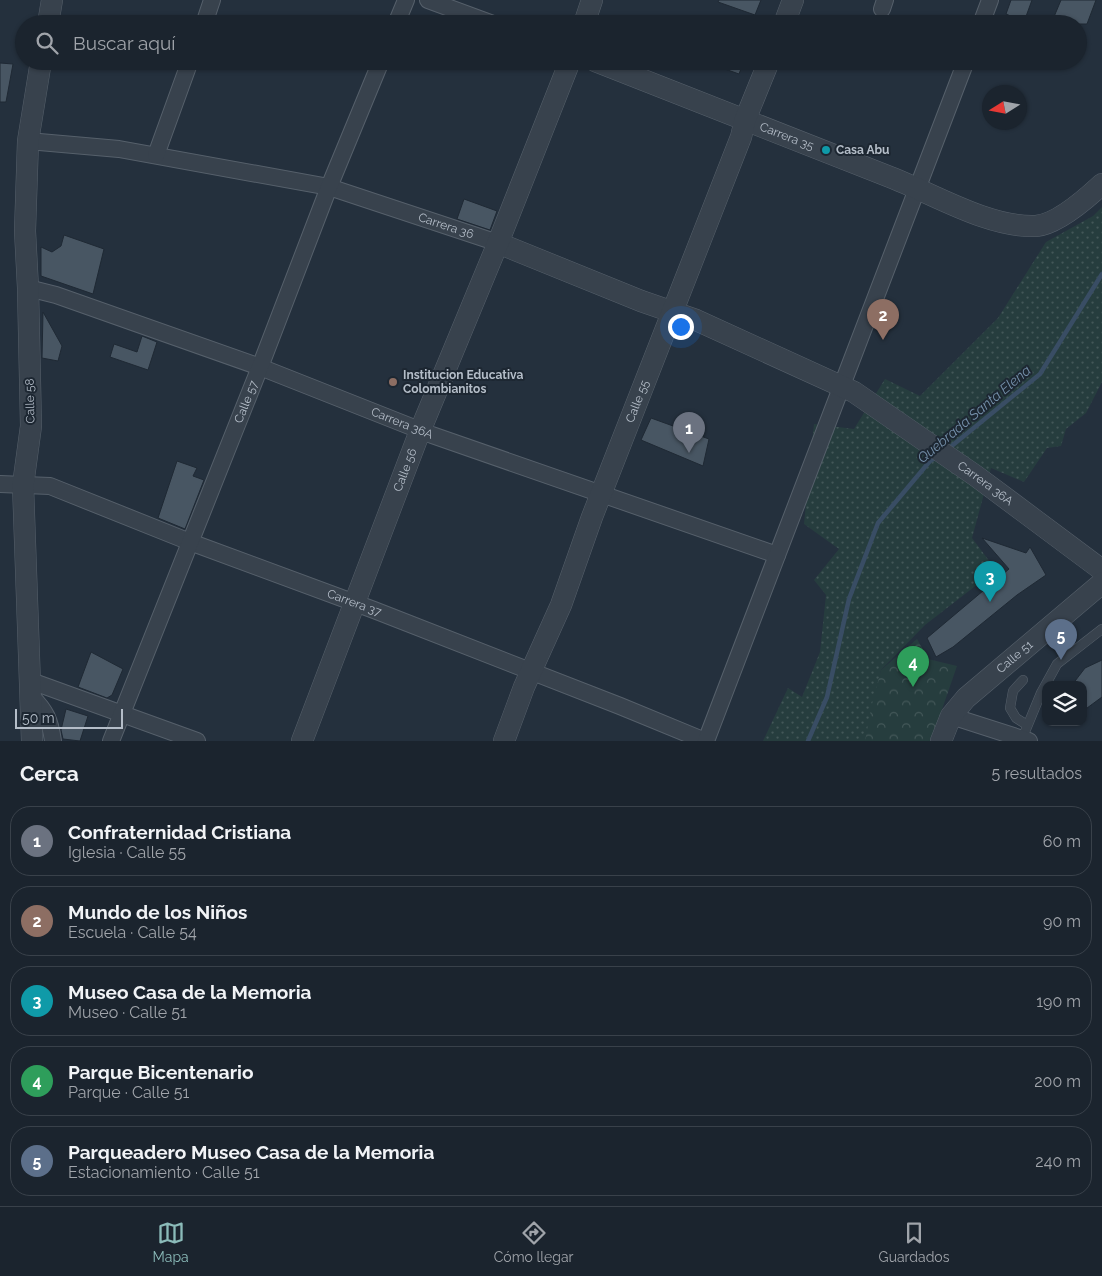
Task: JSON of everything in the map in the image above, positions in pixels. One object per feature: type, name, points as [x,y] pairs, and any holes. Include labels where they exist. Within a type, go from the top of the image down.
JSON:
[{"type":"street","points":[[50,15],[52,0]]},
{"type":"street","points":[[207,15],[212,0]]},
{"type":"street","points":[[400,15],[406,0]]},
{"type":"street","points":[[428,0],[469,15]]},
{"type":"street","points":[[587,15],[592,0]]},
{"type":"street","points":[[787,15],[793,0]]},
{"type":"street","points":[[984,15],[990,0]]},
{"type":"street","name":"Calle 58","points":[[32,741],[23,485],[31,426],[25,232],[28,142],[40,70]]},
{"type":"street","points":[[156,155],[187,70]]},
{"type":"street","name":"Calle 57","points":[[110,741],[260,367],[329,187],[377,70]]},
{"type":"street","name":"Calle 56","points":[[302,741],[420,431],[498,243],[566,70]]},
{"type":"street","name":"Carrera 35","points":[[618,70],[916,188],[976,214],[1004,223],[1038,226],[1060,217],[1086,199],[1102,184]]},
{"type":"street","name":"Calle 55","points":[[504,741],[531,671],[561,605],[601,494],[738,146],[765,70]]},
{"type":"street","points":[[706,741],[962,70]]},
{"type":"street","name":"Carrera 36","points":[[28,142],[119,149],[329,187],[498,243],[533,259],[696,320],[841,386]]},
{"type":"street","name":"Carrera 36A","points":[[28,288],[56,294],[260,367],[420,431],[777,555]]},
{"type":"street","name":"Carrera 36A","points":[[841,386],[871,402],[976,476],[1102,570]]},
{"type":"street","name":"Carrera 37","points":[[0,484],[50,486],[190,542],[354,602],[706,741]]},
{"type":"street","name":"Calle 51","points":[[942,741],[951,716],[966,698],[1102,583]]},
{"type":"street","points":[[31,688],[73,695],[197,741]]},
{"type":"street","points":[[31,688],[46,713],[53,741]]},
{"type":"street","points":[[951,716],[1026,735]]},
{"type":"lane","points":[[1026,735],[1041,693],[1058,664],[1102,629]]},
{"type":"lane","points":[[1023,680],[1013,691],[1010,708],[1026,735]]},
{"type":"green space","points":[[1102,207],[1102,382],[1086,413],[1066,429],[1061,446],[1047,448],[1024,482],[991,468],[972,538],[996,570],[925,625],[881,670],[868,741],[763,741],[788,688],[802,697],[820,652],[826,595],[814,580],[839,549],[804,524],[814,424],[854,429],[885,379],[920,396],[998,318],[1046,242],[1093,216]]},
{"type":"green space","points":[[917,639],[928,659],[957,666],[931,741],[865,741],[881,670]]},
{"type":"building","points":[[719,0],[761,0],[755,15],[718,2]]},
{"type":"building","points":[[1011,0],[1032,0],[1027,15],[1006,14]]},
{"type":"building","points":[[1061,0],[1096,0],[1087,24],[1087,15],[1055,15]]},
{"type":"building","points":[[0,63],[13,64],[6,102],[0,102]]},
{"type":"building","points":[[728,70],[741,70],[739,74]]},
{"type":"building","points":[[464,199],[497,211],[490,230],[457,219]]},
{"type":"building","points":[[64,235],[104,249],[93,294],[41,276],[41,247],[52,252],[61,246]]},
{"type":"building","points":[[43,312],[62,346],[58,361],[42,358]]},
{"type":"building","points":[[142,336],[157,342],[148,370],[110,357],[114,344],[137,352]]},
{"type":"building","points":[[651,418],[709,439],[703,466],[641,440]]},
{"type":"building","points":[[177,461],[197,468],[193,476],[204,480],[185,529],[158,518]]},
{"type":"building","points":[[982,538],[1026,553],[1030,547],[1046,575],[1017,595],[953,647],[936,657],[927,638],[1009,569]]},
{"type":"building","points":[[91,652],[123,669],[112,695],[107,698],[78,687]]},
{"type":"building","points":[[1102,660],[1102,697],[1087,708],[1087,681],[1075,681],[1085,668]]},
{"type":"building","points":[[66,709],[88,716],[80,741],[63,739],[61,730]]},
{"type":"waterway","name":"Quebrada Santa Elena","points":[[948,449],[1040,374],[1102,274]]},
{"type":"waterway","name":"Quebrada Santa Elena","points":[[808,741],[827,697],[849,599],[878,523],[930,461],[938,456]]},
{"type":"place","name":"Casa Abu","points":[[826,150]]},
{"type":"place","name":"Mundo de los Niños","points":[[883,340]]},
{"type":"place","name":"Institucion Educativa Colombianitos","points":[[393,382]]},
{"type":"place","name":"Confraternidad Cristiana","points":[[689,453]]},
{"type":"place","name":"Museo Casa de la Memoria","points":[[990,602]]},
{"type":"place","name":"Parqueadero Museo Casa de la Memoria","points":[[1061,660]]},
{"type":"place","name":"Parque Bicentenario","points":[[913,687]]}]
